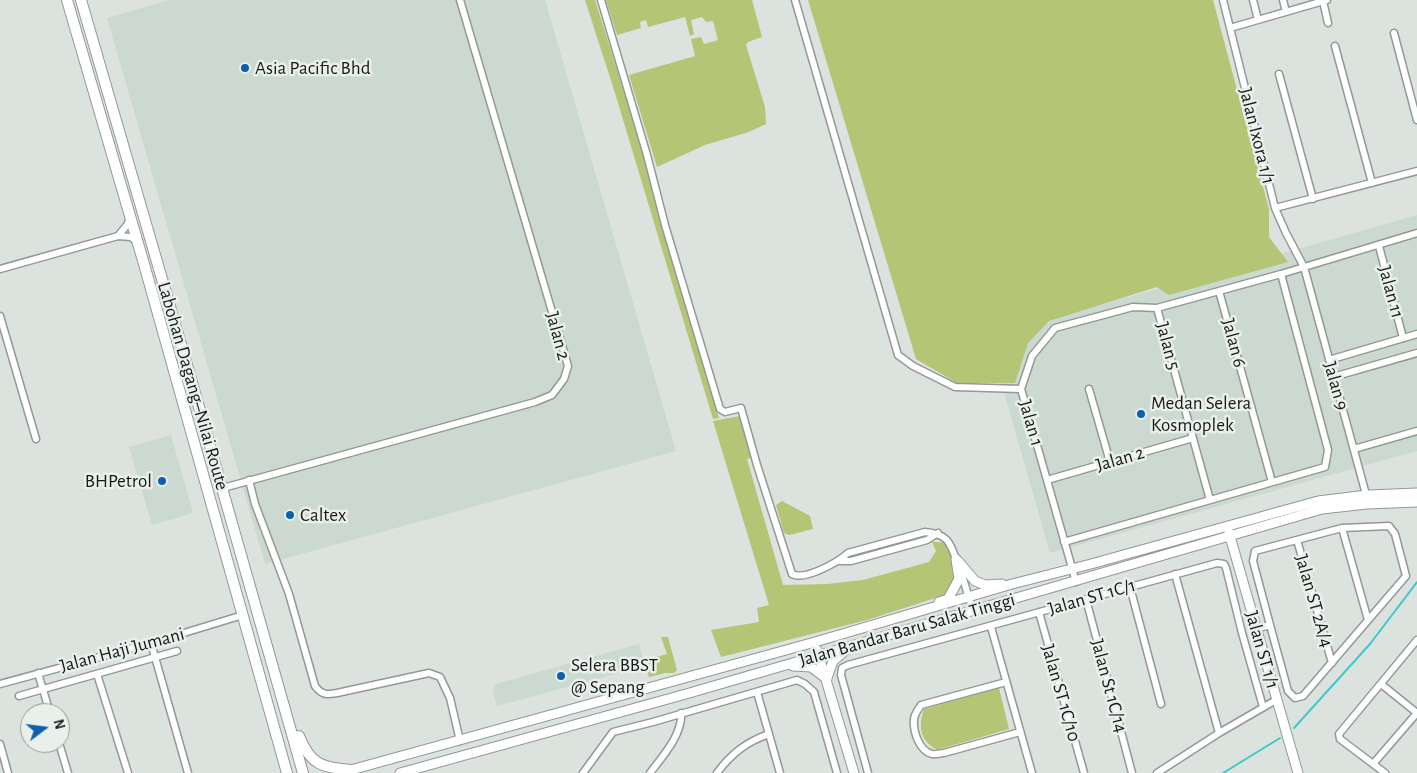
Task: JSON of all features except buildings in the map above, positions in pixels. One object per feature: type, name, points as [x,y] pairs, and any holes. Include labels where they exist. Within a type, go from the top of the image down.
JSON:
[{"type":"main road","name":"Labohan Dagang–Nilai Route","points":[[68,0],[287,773]]},
{"type":"main road","name":"Labohan Dagang–Nilai Route","points":[[81,0],[223,488],[303,773]]},
{"type":"main road","name":"Jalan Bandar Baru Salak Tinggi","points":[[347,772],[815,642],[1012,584],[1318,501],[1367,499],[1417,493]]},
{"type":"main road","name":"Jalan Bandar Baru Salak Tinggi","points":[[400,773],[783,666],[859,642],[1076,582],[1322,510],[1367,499],[1417,502]]},
{"type":"main road","name":"Jalan ST 1/1","points":[[1228,526],[1298,773]]},
{"type":"main road","points":[[956,559],[970,576],[985,585],[1012,584]]},
{"type":"main road","points":[[894,619],[948,599],[959,579],[956,559]]},
{"type":"main road","points":[[815,642],[854,773]]},
{"type":"main road","points":[[827,679],[833,661],[859,642]]},
{"type":"main road","points":[[783,666],[811,667],[827,679]]},
{"type":"main road","points":[[267,700],[279,712],[297,773]]},
{"type":"main road","points":[[283,701],[305,751],[316,762],[328,768],[347,772]]},
{"type":"main road","points":[[408,755],[411,770]]},
{"type":"street","name":"Jalan 2","points":[[223,488],[535,402],[552,395],[564,379],[568,366],[460,0]]},
{"type":"street","points":[[601,0],[648,155],[665,225],[720,409],[725,412],[741,408],[792,574],[798,576],[823,569],[839,561],[848,553],[879,543],[925,532],[938,533],[950,543],[973,611]]},
{"type":"street","points":[[796,0],[898,355],[912,366],[955,387],[1022,389]]},
{"type":"street","name":"Jalan Ixora 1/1","points":[[1223,0],[1275,208],[1286,234],[1304,267]]},
{"type":"street","points":[[1253,0],[1258,20]]},
{"type":"street","points":[[1283,0],[1286,12]]},
{"type":"street","points":[[1230,28],[1325,1],[1328,23]]},
{"type":"street","points":[[1394,33],[1417,120]]},
{"type":"street","points":[[1335,46],[1372,183]]},
{"type":"street","points":[[1279,74],[1313,199]]},
{"type":"street","points":[[1275,208],[1417,171]]},
{"type":"street","points":[[118,236],[130,218]]},
{"type":"street","points":[[1157,308],[1379,246],[1417,233]]},
{"type":"street","points":[[0,269],[118,236],[130,237],[137,242]]},
{"type":"street","name":"Jalan 11","points":[[1379,246],[1403,338]]},
{"type":"street","name":"Jalan 9","points":[[1304,267],[1367,499]]},
{"type":"street","points":[[1064,542],[1325,468],[1328,450],[1281,274]]},
{"type":"street","name":"Jalan 6","points":[[1219,291],[1272,482]]},
{"type":"street","name":"Jalan 1","points":[[1076,582],[1022,389],[1032,356],[1055,328],[1140,306],[1157,308]]},
{"type":"street","name":"Jalan 5","points":[[1157,308],[1210,500]]},
{"type":"street","points":[[0,316],[36,439]]},
{"type":"street","points":[[1329,360],[1417,334]]},
{"type":"street","points":[[1333,377],[1417,354]]},
{"type":"street","points":[[1089,389],[1110,462]]},
{"type":"street","points":[[1354,449],[1417,431]]},
{"type":"street","name":"Jalan 2","points":[[1047,480],[1193,438]]},
{"type":"street","points":[[249,480],[289,594],[315,686],[321,694],[337,693],[429,673],[440,678],[450,698],[460,741]]},
{"type":"street","points":[[1389,526],[1395,534],[1406,576],[1303,696],[1295,698],[1288,691],[1270,625],[1253,561],[1255,551],[1342,528],[1389,526]]},
{"type":"street","points":[[1342,528],[1368,620]]},
{"type":"street","name":"Jalan ST 2A/4","points":[[1297,540],[1332,663]]},
{"type":"street","name":"Jalan ST 1C/1","points":[[868,773],[841,675],[842,668],[1217,563],[1224,564],[1226,568],[1263,707]]},
{"type":"street","points":[[1175,574],[1219,733]]},
{"type":"street","points":[[1130,587],[1161,704]]},
{"type":"street","name":"Jalan St 1C/14","points":[[1086,599],[1132,773]]},
{"type":"street","name":"Jalan ST 1C/10","points":[[1039,612],[1084,773]]},
{"type":"street","name":"Jalan Haji Jumani","points":[[0,684],[243,615]]},
{"type":"street","points":[[1256,629],[1270,625]]},
{"type":"street","points":[[991,627],[1032,773]]},
{"type":"street","points":[[1385,773],[1340,739],[1339,734],[1417,640]]},
{"type":"street","points":[[151,642],[188,773]]},
{"type":"street","points":[[19,696],[177,651]]},
{"type":"street","points":[[38,673],[47,703]]},
{"type":"street","points":[[98,674],[128,773]]},
{"type":"street","points":[[583,773],[613,732],[797,680],[814,692],[837,773]]},
{"type":"street","points":[[1006,682],[921,705],[915,713],[914,721],[919,743],[924,750],[932,754],[944,753],[1020,732]]},
{"type":"street","points":[[1373,764],[1417,713],[1381,684]]},
{"type":"street","points":[[757,692],[780,773]]},
{"type":"street","points":[[1157,773],[1219,733],[1276,700]]},
{"type":"street","points":[[650,773],[674,738],[681,720],[681,714]]},
{"type":"street","points":[[718,773],[728,758],[739,749],[755,739],[769,734]]},
{"type":"street","points":[[0,744],[8,773]]},
{"type":"street","points":[[62,753],[68,773]]},
{"type":"shaded area","points":[[169,0],[545,0],[676,451],[265,564],[107,18]]},
{"type":"shaded area","points":[[1417,215],[1417,451],[1050,553],[988,337]]},
{"type":"shaded area","points":[[171,435],[193,513],[152,525],[129,447]]},
{"type":"shaded area","name":"Selera BBST @ Sepang","points":[[639,644],[645,666],[497,706],[493,692],[496,684]]},
{"type":"green space","points":[[585,0],[595,0],[638,137],[670,254],[719,418],[713,419],[615,93]]},
{"type":"green space","points":[[606,0],[752,0],[762,37],[748,42],[746,45],[765,107],[766,124],[749,132],[705,145],[657,167],[629,75],[695,56],[691,39],[701,37],[704,44],[718,40],[713,21],[706,22],[702,17],[691,20],[694,34],[690,36],[685,17],[648,27],[646,20],[640,22],[641,28],[617,35]]},
{"type":"green space","points":[[808,0],[1213,0],[1269,209],[1269,237],[1288,262],[1169,295],[1157,287],[1049,321],[1028,343],[1015,383],[957,383],[916,359]]},
{"type":"green space","points":[[740,416],[752,457],[747,459],[783,585],[828,584],[863,580],[929,562],[936,551],[932,542],[939,542],[947,545],[954,568],[955,583],[948,594],[867,620],[721,657],[711,630],[759,622],[757,608],[769,605],[713,421]]},
{"type":"green space","points":[[782,501],[810,516],[813,529],[789,535],[784,533],[776,505]]},
{"type":"green space","points":[[661,637],[668,637],[677,670],[674,673],[649,677],[644,660],[667,654]]},
{"type":"green space","points":[[999,688],[1009,729],[937,750],[927,742],[921,727],[924,709]]},
{"type":"waterway","points":[[1294,728],[1370,644],[1417,582]]},
{"type":"waterway","points":[[1223,773],[1280,738]]},
{"type":"place","name":"Asia Pacific Bhd","points":[[245,68]]},
{"type":"place","name":"Medan Selera Kosmoplek","points":[[1141,414]]},
{"type":"place","name":"BHPetrol","points":[[162,481]]},
{"type":"place","name":"Caltex","points":[[290,515]]},
{"type":"place","name":"Selera BBST @ Sepang","points":[[561,676]]}]
